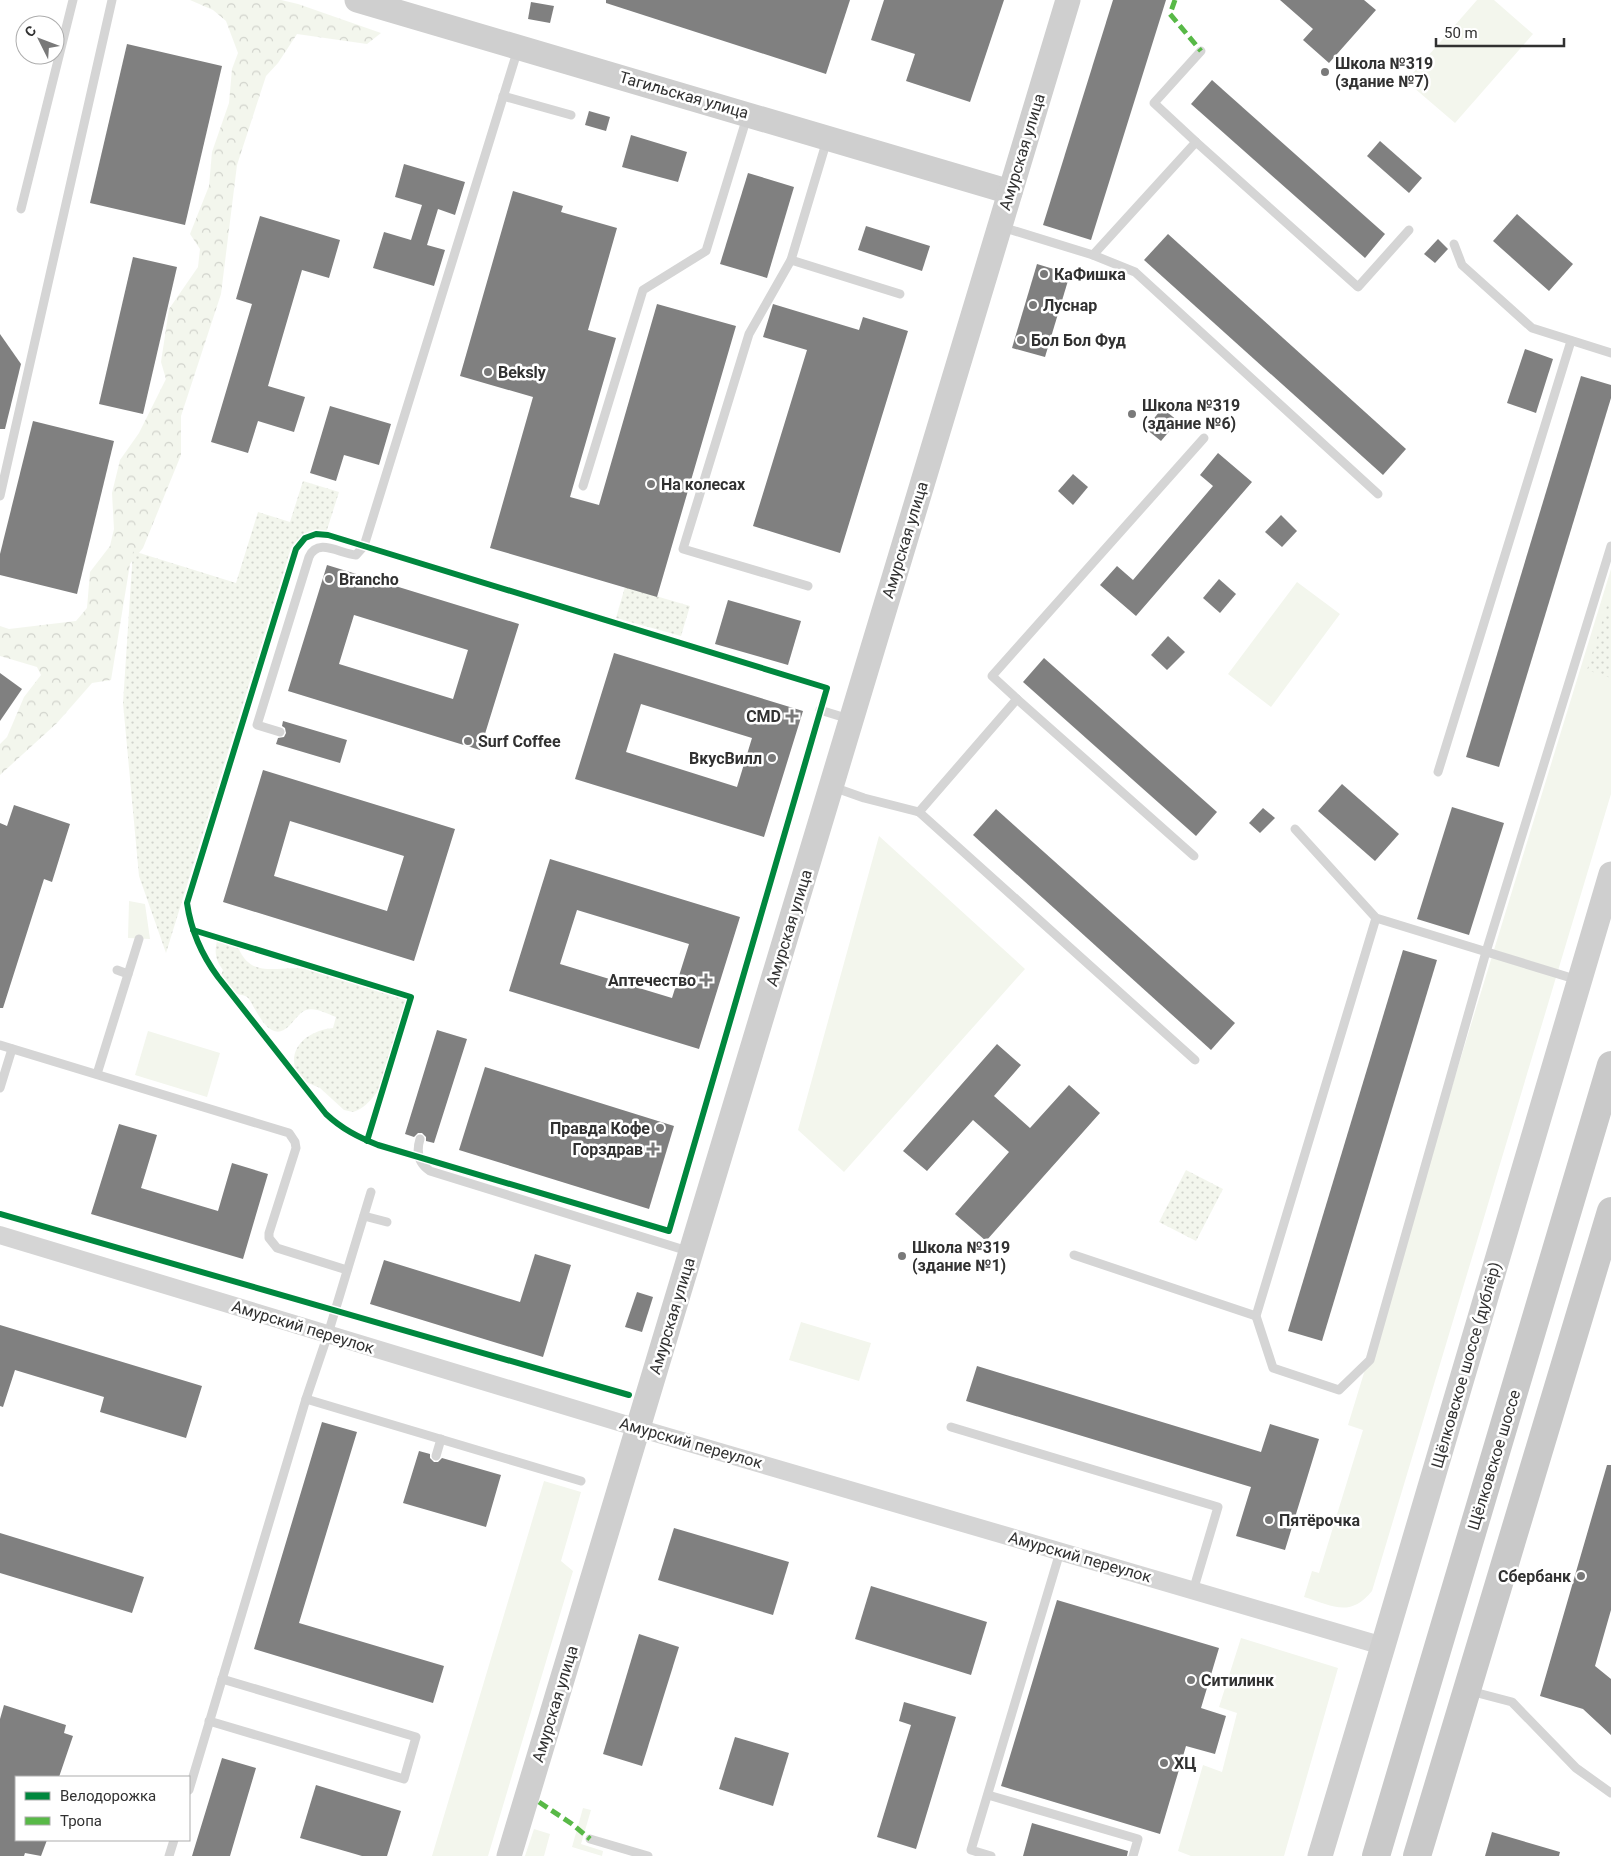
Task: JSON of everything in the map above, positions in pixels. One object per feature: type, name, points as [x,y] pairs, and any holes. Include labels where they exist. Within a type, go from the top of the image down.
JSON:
[{"type":"main road","name":"Щёлковское шоссе","points":[[1376,1856],[1611,1064]]},
{"type":"main road","points":[[1417,1856],[1611,1211]]},
{"type":"main road","points":[[1357,1856],[1431,1673]]},
{"type":"street","name":"Тагильская улица","points":[[357,0],[1010,192]]},
{"type":"street","name":"Амурская улица","points":[[510,1856],[1068,0]]},
{"type":"street","name":"Щёлковское шоссе (дублёр)","points":[[1320,1856],[1611,874]]},
{"type":"street","name":"Амурский переулок","points":[[0,1235],[638,1428],[1383,1646]]},
{"type":"lane","points":[[22,209],[73,0]]},
{"type":"lane","points":[[0,496],[112,0]]},
{"type":"lane","points":[[280,732],[257,725],[309,557],[314,549],[318,547],[356,555],[364,546],[518,47]]},
{"type":"lane","points":[[1201,51],[1154,103],[1358,288],[1409,230]]},
{"type":"lane","points":[[503,96],[571,115]]},
{"type":"lane","points":[[583,486],[643,290],[706,251],[748,114]]},
{"type":"lane","points":[[808,586],[683,548],[749,334],[791,260],[828,138]]},
{"type":"lane","points":[[1093,255],[1196,142]]},
{"type":"lane","points":[[1000,226],[1093,255],[1134,272],[1378,494]]},
{"type":"lane","points":[[1454,244],[1462,265],[1532,328],[1611,353]]},
{"type":"lane","points":[[791,260],[900,294]]},
{"type":"lane","points":[[1438,772],[1571,341]]},
{"type":"lane","points":[[1194,856],[992,676],[1204,438]]},
{"type":"lane","points":[[1376,918],[1256,1316],[1273,1368],[1338,1390],[1370,1360],[1486,952],[1611,546]]},
{"type":"lane","points":[[919,812],[1017,699]]},
{"type":"lane","points":[[820,710],[851,720]]},
{"type":"lane","points":[[832,787],[864,798],[919,812],[1195,1060]]},
{"type":"lane","points":[[1295,829],[1376,918],[1579,981]]},
{"type":"lane","points":[[97,1074],[139,939]]},
{"type":"lane","points":[[117,970],[128,974]]},
{"type":"lane","points":[[0,1045],[288,1133],[295,1142],[296,1148],[269,1232],[269,1238],[276,1248],[347,1270]]},
{"type":"lane","points":[[0,1088],[12,1049]]},
{"type":"lane","points":[[420,1138],[417,1152],[418,1157],[422,1164],[430,1171],[691,1252]]},
{"type":"lane","points":[[190,1787],[306,1399],[328,1334],[371,1192]]},
{"type":"lane","points":[[364,1216],[387,1222]]},
{"type":"lane","points":[[1074,1255],[1256,1316]]},
{"type":"lane","points":[[306,1399],[581,1481]]},
{"type":"lane","points":[[951,1427],[1218,1507],[1193,1591]]},
{"type":"lane","points":[[436,1456],[441,1439]]},
{"type":"lane","points":[[991,1856],[971,1850],[1060,1552]]},
{"type":"lane","points":[[210,1721],[404,1779],[416,1737],[222,1680]]},
{"type":"lane","points":[[1467,1691],[1512,1702],[1576,1768],[1611,1793]]},
{"type":"lane","points":[[988,1795],[1138,1840],[1133,1856]]},
{"type":"lane","points":[[590,1839],[648,1856]]},
{"type":"lane","points":[[169,1856],[174,1841]]},
{"type":"green space","points":[[190,0],[281,0],[298,4],[381,33],[367,44],[297,34],[278,63],[266,76],[237,165],[221,294],[181,416],[181,455],[143,548],[130,564],[111,680],[92,683],[57,723],[0,775],[0,744],[7,737],[24,697],[41,675],[37,667],[0,656],[0,626],[9,629],[76,621],[87,608],[90,572],[110,546],[114,529],[112,493],[120,460],[139,433],[166,379],[161,362],[169,309],[198,267],[200,249],[190,234],[209,186],[212,152],[229,103],[232,69],[238,53],[226,21],[213,10]]},
{"type":"green space","points":[[1477,0],[1494,0],[1533,34],[1455,123],[1406,81]]},
{"type":"green space","points":[[303,481],[339,492],[326,533],[306,535],[291,548],[166,953],[139,876],[123,703],[133,551],[236,583],[258,512],[290,522]]},
{"type":"green space","points":[[1611,569],[1611,794],[1372,1591],[1356,1605],[1341,1608],[1332,1606],[1304,1597],[1312,1571],[1319,1573],[1363,1430],[1348,1425]]},
{"type":"green space","points":[[1297,582],[1340,614],[1271,707],[1228,674]]},
{"type":"green space","points":[[625,587],[690,606],[681,636],[616,618]]},
{"type":"green space","points":[[1609,599],[1611,600],[1611,678],[1587,670]]},
{"type":"green space","points":[[879,836],[1025,969],[844,1172],[798,1130]]},
{"type":"green space","points":[[129,901],[145,904],[150,939],[128,938]]},
{"type":"green space","points":[[217,941],[238,947],[250,964],[258,967],[266,969],[306,969],[404,998],[407,1004],[382,1083],[374,1096],[366,1104],[353,1112],[344,1110],[320,1088],[306,1082],[295,1068],[295,1052],[299,1045],[310,1035],[333,1028],[336,1017],[310,1009],[302,1013],[282,1031],[270,1029],[260,1018],[249,999],[232,991],[221,975],[223,970],[217,960]]},
{"type":"green space","points":[[148,1031],[220,1053],[207,1097],[135,1075]]},
{"type":"green space","points":[[1186,1170],[1223,1189],[1196,1241],[1159,1222]]},
{"type":"green space","points":[[801,1322],[871,1343],[859,1381],[789,1360]]},
{"type":"green space","points":[[544,1481],[581,1492],[561,1561],[573,1571],[488,1856],[432,1856]]},
{"type":"green space","points":[[1241,1638],[1338,1668],[1284,1856],[1191,1856],[1178,1851],[1203,1765],[1222,1772],[1237,1713],[1219,1707]]},
{"type":"green space","points":[[583,1808],[591,1810],[581,1844],[603,1851],[602,1856],[572,1847]]},
{"type":"green space","points":[[534,1829],[550,1834],[544,1856],[525,1856]]},
{"type":"building","points":[[606,0],[850,0],[826,74],[606,3]]},
{"type":"building","points":[[884,0],[1004,0],[970,102],[906,81],[915,54],[871,40]]},
{"type":"building","points":[[1113,0],[1166,0],[1091,240],[1043,225]]},
{"type":"building","points":[[1280,0],[1364,0],[1376,10],[1329,63],[1303,40],[1313,29]]},
{"type":"building","points":[[531,2],[554,6],[550,23],[528,19]]},
{"type":"building","points":[[127,44],[222,66],[185,225],[90,203]]},
{"type":"building","points":[[1212,80],[1385,234],[1365,258],[1191,104]]},
{"type":"building","points":[[589,111],[610,117],[606,131],[585,125]]},
{"type":"building","points":[[631,135],[687,152],[678,182],[622,167]]},
{"type":"building","points":[[1380,141],[1422,178],[1409,193],[1367,156]]},
{"type":"building","points":[[404,164],[465,182],[455,215],[438,209],[427,245],[445,250],[434,286],[373,268],[384,232],[411,240],[422,205],[395,197]]},
{"type":"building","points":[[748,173],[794,187],[767,278],[720,264]]},
{"type":"building","points":[[513,191],[563,206],[561,212],[617,228],[588,330],[616,338],[570,497],[599,505],[657,304],[736,326],[657,597],[490,548],[533,397],[460,376]]},
{"type":"building","points":[[1517,214],[1573,264],[1549,291],[1493,241]]},
{"type":"building","points":[[260,216],[340,240],[329,278],[302,270],[268,386],[305,397],[294,432],[258,421],[248,453],[211,442],[252,304],[236,299]]},
{"type":"building","points":[[866,226],[930,246],[922,271],[858,250]]},
{"type":"building","points":[[1168,234],[1406,449],[1383,475],[1144,260]]},
{"type":"building","points":[[1438,239],[1448,249],[1435,263],[1424,254]]},
{"type":"building","points":[[133,257],[177,267],[143,414],[99,404]]},
{"type":"building","points":[[1037,264],[1070,274],[1045,357],[1012,348]]},
{"type":"building","points":[[773,304],[859,330],[863,317],[908,331],[840,553],[753,526],[807,350],[763,337]]},
{"type":"building","points":[[0,334],[21,364],[5,429],[0,429]]},
{"type":"building","points":[[1525,349],[1553,359],[1536,413],[1507,403]]},
{"type":"building","points":[[1581,376],[1611,385],[1611,398],[1499,767],[1466,757]]},
{"type":"building","points":[[330,406],[391,424],[379,465],[344,455],[336,481],[310,473]]},
{"type":"building","points":[[1162,408],[1178,421],[1161,441],[1146,429]]},
{"type":"building","points":[[33,421],[114,441],[77,594],[0,575],[0,554]]},
{"type":"building","points":[[1218,453],[1252,482],[1136,616],[1100,585],[1117,566],[1133,580],[1213,486],[1200,475]]},
{"type":"building","points":[[1073,474],[1088,487],[1073,505],[1058,491]]},
{"type":"building","points":[[1281,515],[1297,531],[1282,547],[1265,532]]},
{"type":"building","points":[[327,565],[519,624],[480,750],[288,691]],"holes":[[[354,615],[468,650],[453,699],[339,664]]]},
{"type":"building","points":[[1219,579],[1236,594],[1220,613],[1203,598]]},
{"type":"building","points":[[728,600],[801,621],[788,665],[715,644]]},
{"type":"building","points":[[1168,636],[1185,652],[1167,670],[1151,655]]},
{"type":"building","points":[[614,653],[803,711],[764,837],[575,779]],"holes":[[[641,704],[752,738],[737,787],[626,752]]]},
{"type":"building","points":[[1044,658],[1217,812],[1196,836],[1023,682]]},
{"type":"building","points":[[0,673],[22,689],[0,721]]},
{"type":"building","points":[[283,721],[347,740],[340,763],[276,744],[278,738],[284,737],[286,733],[285,728],[282,726]]},
{"type":"building","points":[[263,770],[455,829],[414,961],[223,902]],"holes":[[[290,821],[404,856],[387,911],[274,876]]]},
{"type":"building","points":[[1342,784],[1399,834],[1375,861],[1318,811]]},
{"type":"building","points":[[14,805],[70,824],[52,882],[44,879],[3,1008],[0,1008],[0,823],[7,826]]},
{"type":"building","points":[[1452,807],[1504,823],[1469,935],[1417,919]]},
{"type":"building","points":[[1263,808],[1275,818],[1260,833],[1249,823]]},
{"type":"building","points":[[996,809],[1235,1023],[1211,1050],[973,835]]},
{"type":"building","points":[[550,859],[740,917],[699,1049],[509,991]],"holes":[[[577,910],[689,944],[672,998],[560,964]]]},
{"type":"building","points":[[1403,950],[1437,960],[1322,1341],[1288,1331]]},
{"type":"building","points":[[437,1030],[467,1039],[434,1143],[426,1141],[426,1137],[422,1133],[418,1133],[414,1137],[405,1134]]},
{"type":"building","points":[[997,1044],[1021,1065],[994,1096],[1030,1128],[1069,1085],[1100,1113],[986,1241],[955,1214],[1009,1152],[973,1120],[927,1171],[903,1151]]},
{"type":"building","points":[[485,1067],[674,1126],[649,1209],[459,1150]]},
{"type":"building","points":[[119,1124],[157,1135],[141,1188],[218,1211],[232,1163],[268,1174],[243,1259],[91,1214]]},
{"type":"building","points":[[535,1254],[571,1265],[543,1357],[370,1304],[384,1260],[520,1302]]},
{"type":"building","points":[[637,1292],[653,1297],[642,1332],[625,1327]]},
{"type":"building","points":[[0,1325],[202,1386],[186,1438],[100,1412],[104,1397],[15,1370],[3,1407],[0,1406]]},
{"type":"building","points":[[977,1366],[1261,1452],[1270,1424],[1319,1439],[1285,1550],[1236,1536],[1251,1487],[966,1401]]},
{"type":"building","points":[[322,1422],[357,1432],[299,1623],[444,1666],[433,1703],[254,1649]]},
{"type":"building","points":[[419,1451],[430,1454],[430,1458],[434,1462],[438,1462],[442,1458],[501,1475],[486,1527],[403,1503]]},
{"type":"building","points":[[1607,1465],[1611,1465],[1611,1610],[1595,1666],[1611,1679],[1611,1735],[1583,1709],[1540,1696]]},
{"type":"building","points":[[674,1528],[789,1562],[773,1615],[658,1580]]},
{"type":"building","points":[[0,1533],[144,1577],[132,1613],[0,1573]]},
{"type":"building","points":[[871,1586],[987,1622],[971,1675],[855,1639]]},
{"type":"building","points":[[1057,1600],[1219,1648],[1201,1708],[1226,1716],[1215,1754],[1186,1746],[1160,1834],[1001,1786]]},
{"type":"building","points":[[639,1634],[679,1647],[642,1766],[603,1754]]},
{"type":"building","points":[[904,1702],[956,1717],[916,1849],[877,1837],[911,1725],[899,1721]]},
{"type":"building","points":[[4,1705],[66,1725],[64,1733],[73,1736],[59,1776],[15,1776],[15,1841],[47,1841],[41,1856],[25,1853],[24,1856],[0,1856],[0,1719]]},
{"type":"building","points":[[735,1737],[789,1753],[773,1806],[719,1789]]},
{"type":"building","points":[[222,1758],[256,1768],[230,1856],[192,1856]]},
{"type":"building","points":[[316,1785],[401,1811],[387,1856],[362,1856],[300,1838]]},
{"type":"building","points":[[1032,1823],[1128,1851],[1127,1856],[1023,1856]]},
{"type":"building","points":[[1492,1832],[1560,1852],[1559,1856],[1485,1856]]},
{"type":"marked path","points":[[1175,0],[1170,14],[1201,51]]},
{"type":"marked path","points":[[539,1802],[572,1824],[590,1839]]},
{"type":"cycle path","points":[[316,534],[328,535],[827,688],[669,1231],[378,1145],[351,1132],[326,1114],[218,977],[202,951],[194,933],[187,903],[296,549],[305,538],[316,534]]},
{"type":"cycle path","points":[[193,930],[411,997],[367,1141]]},
{"type":"cycle path","points":[[0,1214],[629,1395]]},
{"type":"place","name":"Школа №319 (здание №7)","points":[[1325,72]]},
{"type":"place","name":"КаФишка","points":[[1044,274]]},
{"type":"place","name":"Луснар","points":[[1033,305]]},
{"type":"place","name":"Бол Бол Фуд","points":[[1021,340]]},
{"type":"place","name":"Beksly","points":[[488,372]]},
{"type":"place","name":"Школа №319 (здание №6)","points":[[1132,414]]},
{"type":"place","name":"На колесах","points":[[651,484]]},
{"type":"place","name":"Brancho","points":[[329,579]]},
{"type":"place","name":"CMD","points":[[792,716]]},
{"type":"place","name":"Surf Coffee","points":[[468,741]]},
{"type":"place","name":"ВкусВилл","points":[[772,758]]},
{"type":"place","name":"Аптечество","points":[[706,980]]},
{"type":"place","name":"Правда Кофе","points":[[660,1128]]},
{"type":"place","name":"Горздрав","points":[[653,1149]]},
{"type":"place","name":"Школа №319 (здание №1)","points":[[902,1256]]},
{"type":"place","name":"Пятёрочка","points":[[1269,1520]]},
{"type":"place","name":"Сбербанк","points":[[1581,1576]]},
{"type":"place","name":"Ситилинк","points":[[1191,1680]]},
{"type":"place","name":"ХЦ","points":[[1164,1763]]}]
